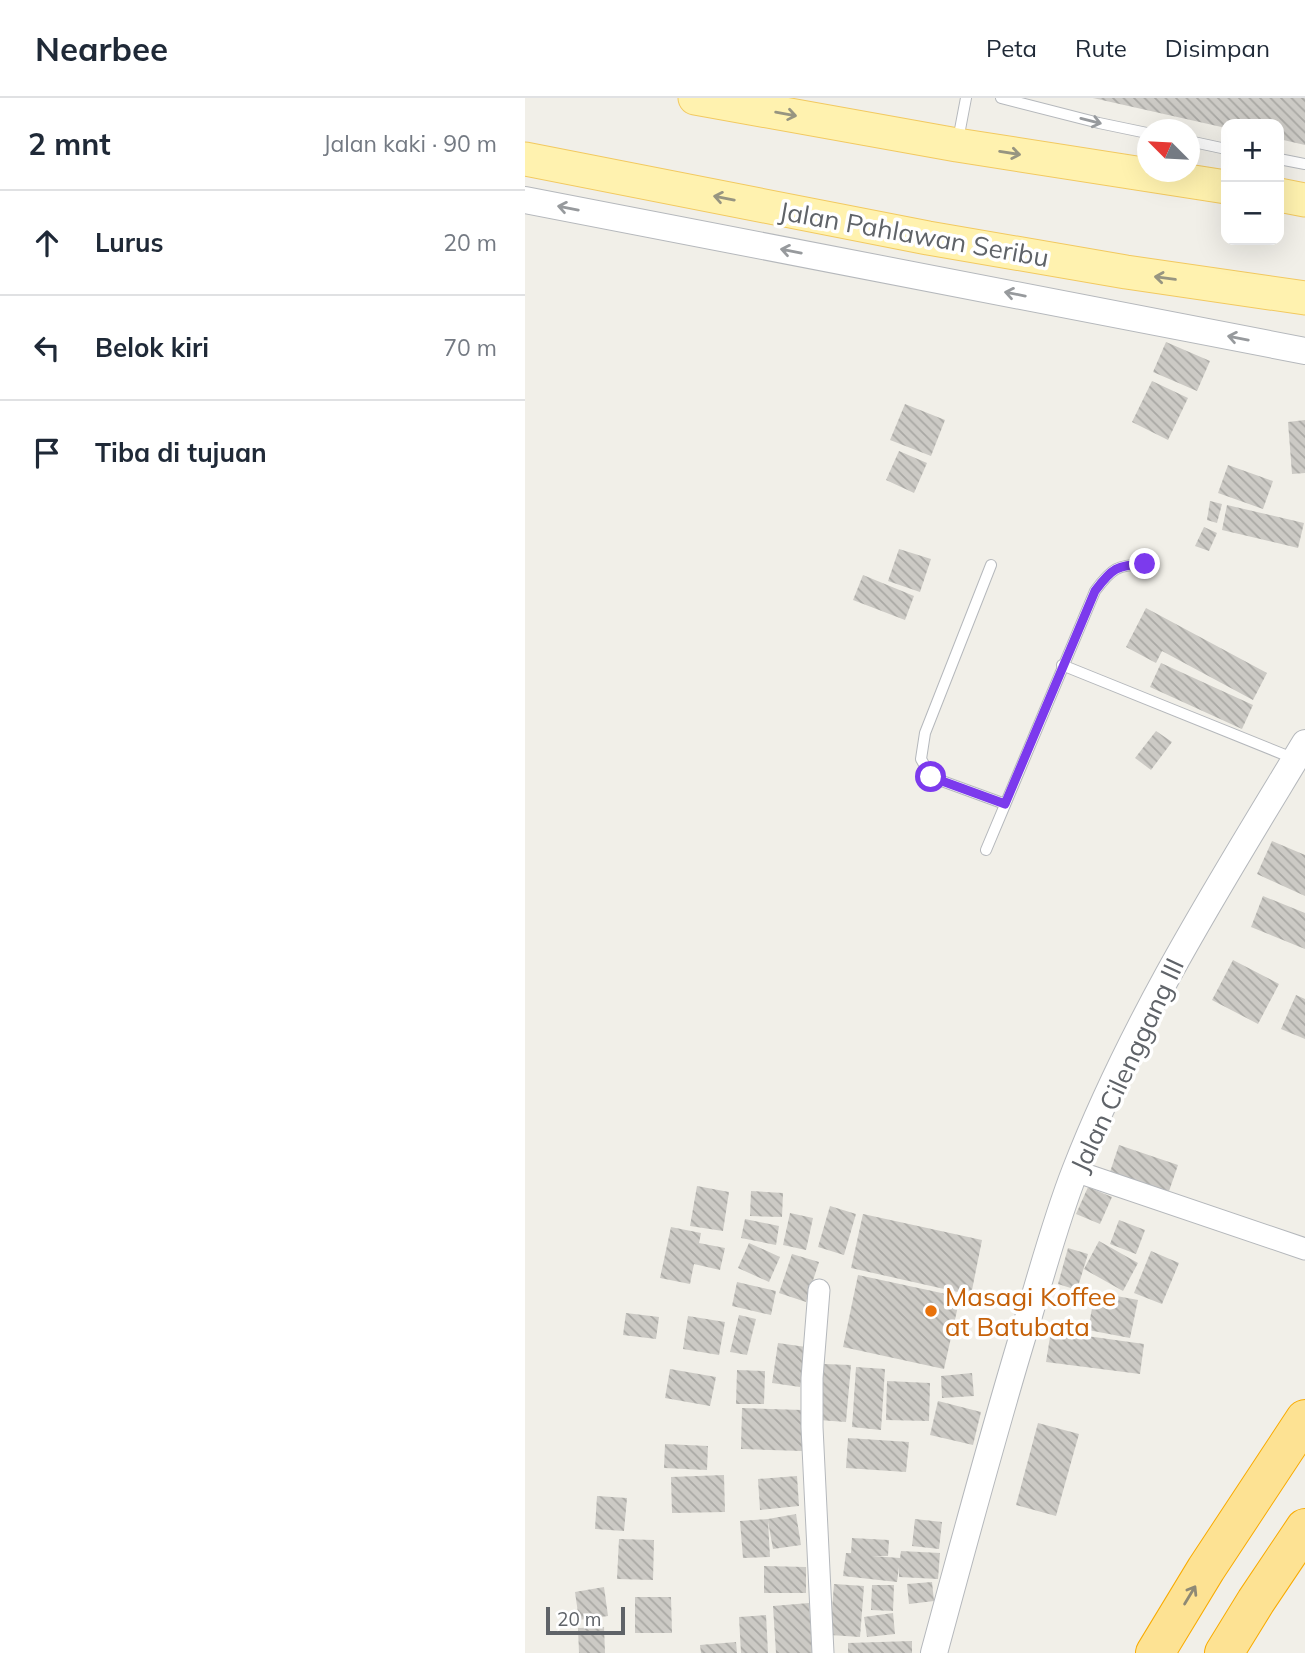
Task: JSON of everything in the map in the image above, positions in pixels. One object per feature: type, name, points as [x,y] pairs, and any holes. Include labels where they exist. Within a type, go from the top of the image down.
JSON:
[{"type":"highway","points":[[1155,1653],[1206,1569],[1305,1419]]},
{"type":"highway","points":[[1224,1653],[1305,1528]]},
{"type":"main road","points":[[695,98],[957,145],[1221,186]]},
{"type":"main road","name":"Jalan Pahlawan Seribu","points":[[525,159],[928,238],[1126,272],[1305,298]]},
{"type":"main road","points":[[1284,196],[1305,200]]},
{"type":"street","points":[[525,200],[1305,351]]},
{"type":"street","name":"Jalan Cilenggang III","points":[[934,1653],[997,1419],[1075,1171],[1120,1066],[1182,948],[1300,751]]},
{"type":"street","points":[[1075,1171],[1305,1250]]},
{"type":"street","points":[[819,1290],[812,1378],[812,1427],[823,1653]]},
{"type":"lane","points":[[957,145],[966,98]]},
{"type":"lane","points":[[1001,98],[1137,131]]},
{"type":"lane","points":[[1200,143],[1221,148]]},
{"type":"lane","points":[[1284,160],[1305,164]]},
{"type":"lane","points":[[986,850],[1095,591],[1108,573],[1124,565],[1145,564]]},
{"type":"lane","points":[[991,565],[925,733],[921,759],[931,777],[1005,804]]},
{"type":"lane","points":[[1062,665],[1300,751]]},
{"type":"building","points":[[1093,98],[1305,98],[1305,145],[1284,140],[1284,119],[1221,119],[1221,127],[1200,122],[1200,119],[1186,119]]},
{"type":"building","points":[[1166,342],[1210,361],[1197,391],[1153,372]]},
{"type":"building","points":[[1152,381],[1188,398],[1168,440],[1132,422]]},
{"type":"building","points":[[905,404],[945,420],[931,456],[890,440]]},
{"type":"building","points":[[1305,420],[1305,473],[1292,474],[1288,422]]},
{"type":"building","points":[[899,451],[927,463],[914,493],[886,480]]},
{"type":"building","points":[[1228,465],[1273,481],[1263,509],[1218,493]]},
{"type":"building","points":[[1210,501],[1222,504],[1217,523],[1207,520]]},
{"type":"building","points":[[1227,505],[1304,523],[1298,548],[1222,530]]},
{"type":"building","points":[[1204,527],[1217,533],[1209,551],[1195,546]]},
{"type":"building","points":[[899,549],[931,559],[920,592],[888,581]]},
{"type":"building","points":[[863,575],[914,596],[905,620],[853,600]]},
{"type":"building","points":[[1146,608],[1267,673],[1253,700],[1162,651],[1156,663],[1126,647]]},
{"type":"building","points":[[1161,663],[1253,705],[1242,729],[1150,687]]},
{"type":"building","points":[[1156,731],[1172,742],[1151,770],[1135,758]]},
{"type":"building","points":[[1272,841],[1305,855],[1305,896],[1257,874]]},
{"type":"building","points":[[1263,896],[1305,913],[1305,949],[1251,927]]},
{"type":"building","points":[[1233,960],[1279,984],[1258,1024],[1212,1000]]},
{"type":"building","points":[[1296,995],[1305,999],[1305,1039],[1281,1029]]},
{"type":"building","points":[[1119,1145],[1178,1165],[1167,1197],[1108,1178]]},
{"type":"building","points":[[697,1186],[729,1192],[723,1231],[690,1226]]},
{"type":"building","points":[[1088,1187],[1112,1197],[1100,1224],[1076,1214]]},
{"type":"building","points":[[751,1191],[783,1193],[782,1217],[750,1216]]},
{"type":"building","points":[[830,1206],[856,1214],[844,1255],[818,1247]]},
{"type":"building","points":[[790,1213],[813,1218],[806,1250],[783,1245]]},
{"type":"building","points":[[863,1214],[982,1240],[971,1295],[851,1268]]},
{"type":"building","points":[[745,1219],[779,1226],[776,1245],[741,1238]]},
{"type":"building","points":[[1119,1220],[1145,1230],[1136,1254],[1110,1244]]},
{"type":"building","points":[[671,1227],[701,1233],[699,1243],[725,1248],[720,1270],[694,1264],[690,1284],[660,1278]]},
{"type":"building","points":[[1099,1241],[1138,1263],[1123,1291],[1084,1269]]},
{"type":"building","points":[[749,1243],[780,1257],[769,1282],[738,1268]]},
{"type":"building","points":[[1068,1248],[1088,1254],[1077,1290],[1058,1284]]},
{"type":"building","points":[[1151,1251],[1179,1263],[1162,1304],[1134,1293]]},
{"type":"building","points":[[792,1254],[819,1262],[806,1302],[779,1293]]},
{"type":"building","points":[[858,1275],[960,1297],[944,1369],[843,1347]]},
{"type":"building","points":[[737,1282],[776,1291],[771,1315],[732,1306]]},
{"type":"building","points":[[1095,1292],[1138,1300],[1130,1338],[1088,1330]]},
{"type":"building","points":[[626,1313],[659,1317],[656,1339],[623,1335]]},
{"type":"building","points":[[739,1315],[756,1319],[747,1355],[730,1352]]},
{"type":"building","points":[[688,1316],[725,1322],[719,1355],[683,1349]]},
{"type":"building","points":[[1051,1331],[1144,1344],[1140,1374],[1046,1362]]},
{"type":"building","points":[[778,1343],[806,1347],[800,1387],[772,1383]]},
{"type":"building","points":[[824,1364],[851,1365],[846,1422],[819,1420]]},
{"type":"building","points":[[856,1367],[885,1369],[881,1430],[852,1427]]},
{"type":"building","points":[[670,1369],[716,1377],[710,1406],[665,1398]]},
{"type":"building","points":[[737,1370],[765,1371],[764,1404],[736,1404]]},
{"type":"building","points":[[972,1373],[974,1396],[942,1398],[941,1376]]},
{"type":"building","points":[[887,1381],[930,1383],[929,1421],[886,1420]]},
{"type":"building","points":[[938,1401],[981,1412],[973,1445],[930,1435]]},
{"type":"building","points":[[742,1408],[803,1410],[802,1451],[741,1449]]},
{"type":"building","points":[[1038,1423],[1079,1434],[1056,1516],[1016,1505]]},
{"type":"building","points":[[848,1438],[909,1442],[906,1472],[846,1468]]},
{"type":"building","points":[[665,1444],[708,1446],[707,1470],[664,1468]]},
{"type":"building","points":[[724,1475],[725,1512],[672,1513],[671,1477]]},
{"type":"building","points":[[797,1476],[799,1506],[760,1510],[758,1479]]},
{"type":"building","points":[[597,1496],[627,1498],[624,1531],[595,1529]]},
{"type":"building","points":[[796,1514],[801,1545],[773,1549],[768,1521],[770,1557],[743,1558],[740,1521]]},
{"type":"building","points":[[915,1519],[942,1522],[939,1549],[912,1546]]},
{"type":"building","points":[[852,1538],[889,1540],[888,1556],[872,1556],[900,1558],[901,1551],[940,1553],[938,1579],[899,1577],[899,1567],[897,1582],[843,1576],[846,1553],[851,1553]]},
{"type":"building","points":[[619,1539],[654,1540],[653,1580],[617,1579]]},
{"type":"building","points":[[764,1566],[806,1567],[806,1593],[764,1593]]},
{"type":"building","points":[[932,1582],[934,1601],[909,1604],[907,1584]]},
{"type":"building","points":[[834,1584],[864,1586],[860,1637],[830,1635]]},
{"type":"building","points":[[872,1585],[894,1585],[893,1611],[871,1610]]},
{"type":"building","points":[[604,1587],[608,1616],[579,1620],[575,1592]]},
{"type":"building","points":[[635,1597],[671,1597],[672,1633],[635,1633]]},
{"type":"building","points":[[809,1603],[812,1653],[776,1653],[773,1606]]},
{"type":"building","points":[[893,1613],[895,1634],[867,1637],[864,1617]]},
{"type":"building","points":[[766,1615],[768,1653],[741,1653],[739,1617]]},
{"type":"building","points":[[604,1627],[605,1653],[579,1653],[578,1628]]},
{"type":"building","points":[[912,1641],[912,1653],[848,1653],[848,1643]]},
{"type":"building","points":[[736,1642],[737,1653],[701,1653],[700,1645]]},
{"type":"place","name":"Masagi Koffee at Batubata","points":[[931,1311]]},
{"type":"route","points":[[931,777],[1005,804],[1095,591],[1108,573],[1124,565],[1145,564]]}]
